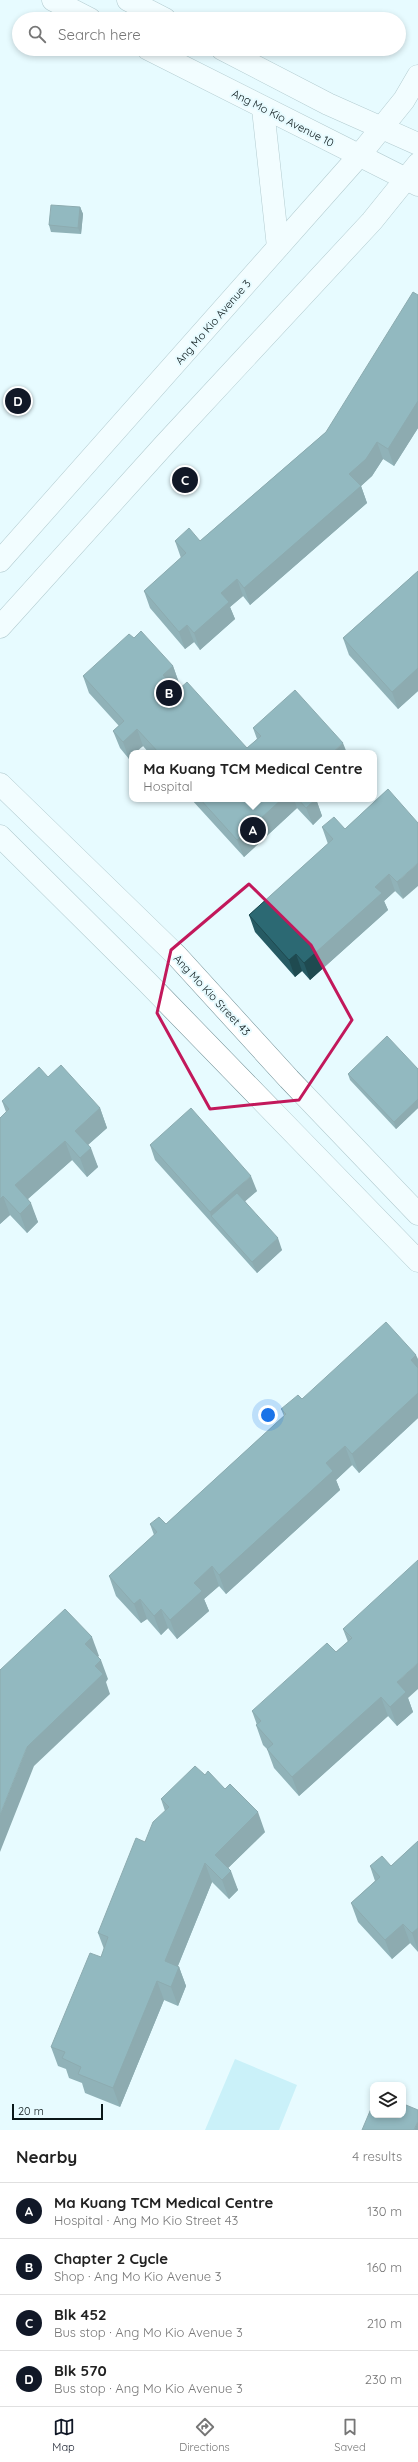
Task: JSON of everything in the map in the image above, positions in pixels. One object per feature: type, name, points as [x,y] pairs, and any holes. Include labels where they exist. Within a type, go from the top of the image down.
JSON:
[{"type":"main road","points":[[53,0],[76,12]]},
{"type":"main road","points":[[128,0],[151,12]]},
{"type":"main road","name":"Ang Mo Kio Avenue 10","points":[[161,56],[358,157],[414,176]]},
{"type":"main road","points":[[235,56],[328,104],[418,144]]},
{"type":"main road","name":"Ang Mo Kio Avenue 3","points":[[0,561],[209,327],[358,157],[382,128],[418,76]]},
{"type":"main road","points":[[263,109],[278,247]]},
{"type":"main road","points":[[0,627],[165,444],[414,176]]},
{"type":"main road","name":"Ang Mo Kio Street 43","points":[[0,784],[177,956],[289,1079],[418,1214]]},
{"type":"main road","points":[[0,836],[156,992],[418,1261]]},
{"type":"highlighted area","points":[[249,884],[311,945],[352,1020],[299,1100],[210,1109],[157,1013],[171,950]]},
{"type":"shaded area","points":[[235,2059],[297,2085],[279,2130],[205,2130]]},
{"type":"building","points":[[51,205],[80,207],[78,228],[49,225]]},
{"type":"building","points":[[413,292],[418,295],[418,401],[388,449],[377,442],[366,459],[349,474],[361,486],[244,588],[237,579],[221,593],[229,602],[194,633],[187,625],[179,632],[144,591],[186,553],[175,541],[189,528],[200,541],[326,432]]},
{"type":"building","points":[[418,571],[418,668],[392,692],[343,638]]},
{"type":"building","points":[[141,631],[173,666],[163,675],[177,691],[187,682],[247,748],[261,736],[253,728],[295,690],[343,743],[335,750],[156,750],[137,729],[123,742],[113,731],[124,721],[83,676],[129,634],[134,638]]},
{"type":"building","points":[[388,789],[418,823],[418,863],[397,882],[389,874],[375,887],[382,893],[304,963],[296,954],[289,960],[249,915],[333,839],[322,827],[334,817],[345,829],[374,802],[377,802],[377,799]]},
{"type":"building","points":[[203,802],[279,802],[237,840]]},
{"type":"building","points":[[301,802],[313,802],[306,808]]},
{"type":"building","points":[[387,1036],[418,1069],[418,1099],[394,1122],[348,1074]]},
{"type":"building","points":[[61,1065],[100,1108],[75,1131],[91,1148],[80,1158],[65,1141],[15,1185],[31,1203],[20,1214],[3,1196],[0,1199],[0,1118],[9,1109],[2,1101],[39,1067],[48,1077]]},
{"type":"building","points":[[191,1108],[251,1176],[210,1212],[150,1145]]},
{"type":"building","points":[[237,1193],[278,1238],[252,1262],[211,1216]]},
{"type":"building","points":[[386,1322],[416,1355],[411,1360],[418,1368],[418,1393],[352,1454],[345,1446],[326,1463],[333,1471],[219,1575],[212,1566],[194,1583],[202,1591],[170,1620],[161,1609],[154,1616],[140,1599],[134,1604],[109,1576],[157,1532],[150,1524],[159,1517],[166,1524],[286,1414],[281,1409],[298,1395],[302,1399]]},
{"type":"building","points":[[418,1560],[418,1663],[397,1682],[406,1692],[390,1707],[381,1697],[292,1777],[267,1749],[273,1744],[256,1725],[261,1721],[252,1711],[327,1643],[336,1652],[352,1638],[343,1629]]},
{"type":"building","points":[[65,1609],[92,1637],[85,1644],[101,1660],[95,1666],[103,1674],[27,1747],[0,1815],[0,1670]]},
{"type":"building","points":[[195,1766],[205,1775],[208,1771],[225,1789],[230,1784],[258,1812],[215,1855],[231,1871],[222,1880],[205,1863],[165,1961],[179,1967],[171,1987],[157,1981],[113,2088],[78,2074],[81,2067],[62,2058],[65,2052],[51,2047],[90,1953],[101,1957],[108,1937],[98,1933],[136,1838],[145,1842],[153,1822],[169,1807],[161,1799]]},
{"type":"building","points":[[418,1841],[418,1928],[412,1933],[403,1924],[385,1940],[351,1903],[380,1877],[370,1866],[382,1856],[391,1866]]},
{"type":"building","points":[[406,2105],[418,2110],[418,2121],[414,2130],[362,2130],[370,2111],[370,2118],[406,2118]]},
{"type":"place","name":"Blk 570","points":[[18,401]]},
{"type":"place","name":"Blk 452","points":[[185,480]]},
{"type":"place","name":"Chapter 2 Cycle","points":[[169,693]]},
{"type":"place","name":"Ma Kuang TCM Medical Centre","points":[[253,830]]}]
